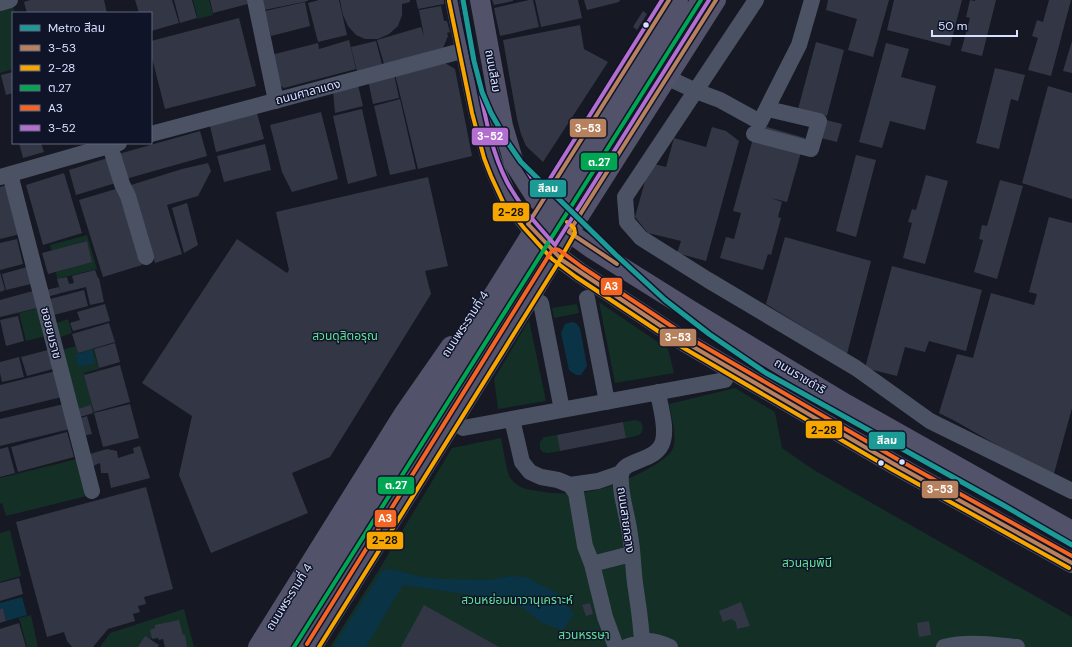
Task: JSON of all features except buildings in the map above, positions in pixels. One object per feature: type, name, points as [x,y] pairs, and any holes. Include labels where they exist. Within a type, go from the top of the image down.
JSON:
[{"type":"main road","name":"ถนนสีลม","points":[[455,0],[490,156],[508,198],[528,224]]},
{"type":"main road","name":"ถนนสีลม","points":[[480,0],[502,126],[514,163],[541,204]]},
{"type":"main road","name":"ถนนพระรามที่ 4","points":[[258,647],[378,454],[460,334],[669,0]]},
{"type":"main road","name":"ถนนพระรามที่ 4","points":[[274,647],[678,0]]},
{"type":"main road","points":[[294,647],[701,0]]},
{"type":"main road","points":[[312,647],[419,477],[569,232],[716,0]]},
{"type":"main road","name":"ถนนราชดำริ","points":[[541,204],[569,232],[591,248],[752,348],[846,404],[1072,530]]},
{"type":"main road","points":[[528,224],[556,255],[579,272],[685,342],[730,376],[894,464],[1072,563]]},
{"type":"main road","points":[[730,376],[752,348]]},
{"type":"main road","points":[[894,464],[908,439]]},
{"type":"main road","points":[[378,454],[386,450],[395,450],[404,453],[413,460],[418,467],[419,477]]},
{"type":"street","points":[[0,3],[10,0]]},
{"type":"street","points":[[255,0],[276,101]]},
{"type":"street","points":[[756,0],[625,197],[626,222],[641,238],[714,284],[856,368],[930,421],[1072,491]]},
{"type":"street","points":[[666,77],[720,100],[760,122],[768,109],[799,45],[812,0]]},
{"type":"street","name":"ถนนศาลาแดง","points":[[152,134],[465,50]]},
{"type":"street","points":[[754,134],[811,149],[819,121],[768,109]]},
{"type":"street","points":[[5,176],[114,144],[122,184],[128,196],[146,257]]},
{"type":"street","name":"ซอยยมราช","points":[[5,176],[92,491]]},
{"type":"street","points":[[587,298],[607,402]]},
{"type":"street","points":[[541,303],[562,410]]},
{"type":"street","points":[[463,428],[607,402],[730,376]]},
{"type":"street","name":"ถนนสายกลาง","points":[[642,644],[642,631],[631,554],[630,536],[620,483],[621,473],[626,466],[652,455],[660,448],[664,440],[665,428],[658,392]]},
{"type":"street","points":[[512,419],[522,462],[530,472],[541,477],[558,480],[570,485],[576,493],[585,546],[592,564],[605,617],[616,647]]},
{"type":"street","points":[[570,485],[598,481],[621,473]]},
{"type":"street","points":[[592,564],[631,554]]},
{"type":"street","points":[[626,647],[656,641],[670,647]]},
{"type":"street","points":[[944,647],[954,644],[974,644],[1017,647]]},
{"type":"green space","points":[[193,0],[209,0],[213,15],[198,19]]},
{"type":"green space","points":[[12,4],[15,12],[12,12],[12,69],[0,73],[0,8]]},
{"type":"green space","points":[[87,235],[97,269],[57,279],[56,272],[92,261],[86,241],[52,251],[50,245]]},
{"type":"green space","points":[[599,302],[668,349],[674,373],[615,383]]},
{"type":"green space","points":[[577,304],[579,313],[554,318],[552,308]]},
{"type":"green space","points":[[39,308],[46,336],[26,341],[19,313]]},
{"type":"green space","points":[[68,319],[72,333],[58,338],[54,324]]},
{"type":"green space","points":[[529,320],[546,401],[498,409],[494,379]]},
{"type":"green space","points":[[76,346],[78,353],[93,348],[99,369],[84,373],[94,413],[80,417],[62,350]]},
{"type":"green space","name":"สวนลุมพินี","points":[[735,388],[775,412],[782,448],[814,470],[1072,617],[1072,647],[330,647],[380,568],[452,448],[501,438],[511,479],[520,487],[530,490],[567,494],[593,491],[606,488],[631,478],[654,465],[671,452],[674,435],[673,421],[669,404]]},
{"type":"green space","points":[[635,420],[641,422],[643,430],[642,433],[637,436],[626,438],[623,422]]},
{"type":"green space","points":[[557,435],[560,451],[549,453],[543,452],[540,447],[540,442],[544,437]]},
{"type":"green space","points":[[77,459],[87,496],[6,516],[2,503],[0,504],[0,478]]},
{"type":"green space","points":[[10,530],[21,576],[0,582],[0,533]]},
{"type":"green space","points":[[184,609],[194,647],[184,647],[158,626],[147,647],[100,647],[110,633]]},
{"type":"green space","points":[[31,615],[38,647],[27,647],[19,618]]},
{"type":"water","points":[[572,322],[576,323],[580,328],[587,366],[581,375],[576,375],[569,370],[561,333],[565,324]]},
{"type":"water","points":[[92,350],[95,363],[79,367],[75,355]]},
{"type":"water","points":[[386,569],[422,577],[446,579],[488,580],[510,576],[526,577],[557,593],[574,614],[563,630],[542,623],[522,607],[478,596],[403,585],[366,647],[333,647],[381,572]]},
{"type":"water","points":[[22,597],[27,615],[6,621],[3,608],[0,609],[0,603]]},
{"type":"metro line","name":"สีลม","points":[[463,0],[474,61],[482,92],[491,113],[508,143],[521,162],[616,255],[665,300],[709,334],[766,373],[1072,545]]},
{"type":"transit line","name":"3-52","points":[[461,0],[486,119],[501,170],[517,199],[535,223],[555,245],[709,0]]},
{"type":"transit line","name":"3-52","points":[[518,156],[541,193],[662,0]]},
{"type":"transit line","name":"3-53","points":[[669,0],[528,224],[562,260],[685,342],[894,464],[1072,563]]},
{"type":"transit line","name":"ต.27","points":[[294,647],[701,0]]},
{"type":"transit line","name":"3-53","points":[[617,264],[569,232],[716,0]]},
{"type":"transit line","name":"2-28","points":[[449,1],[472,113],[484,158],[491,176],[503,202],[552,259],[576,277],[682,347],[891,469],[1069,568]]},
{"type":"transit line","name":"2-28","points":[[319,647],[558,263],[575,233],[574,228],[567,222]]},
{"type":"transit line","name":"A3","points":[[307,644],[551,252],[555,249],[559,250],[582,267],[688,337],[897,459],[1072,556]]},
{"type":"park label","name":"สวนดุสิตอรุณ","points":[[345,336]]},
{"type":"park label","name":"สวนหย่อมนาวานุเคราะห์","points":[[517,600]]},
{"type":"park label","name":"สวนหรรษา","points":[[584,635]]}]
